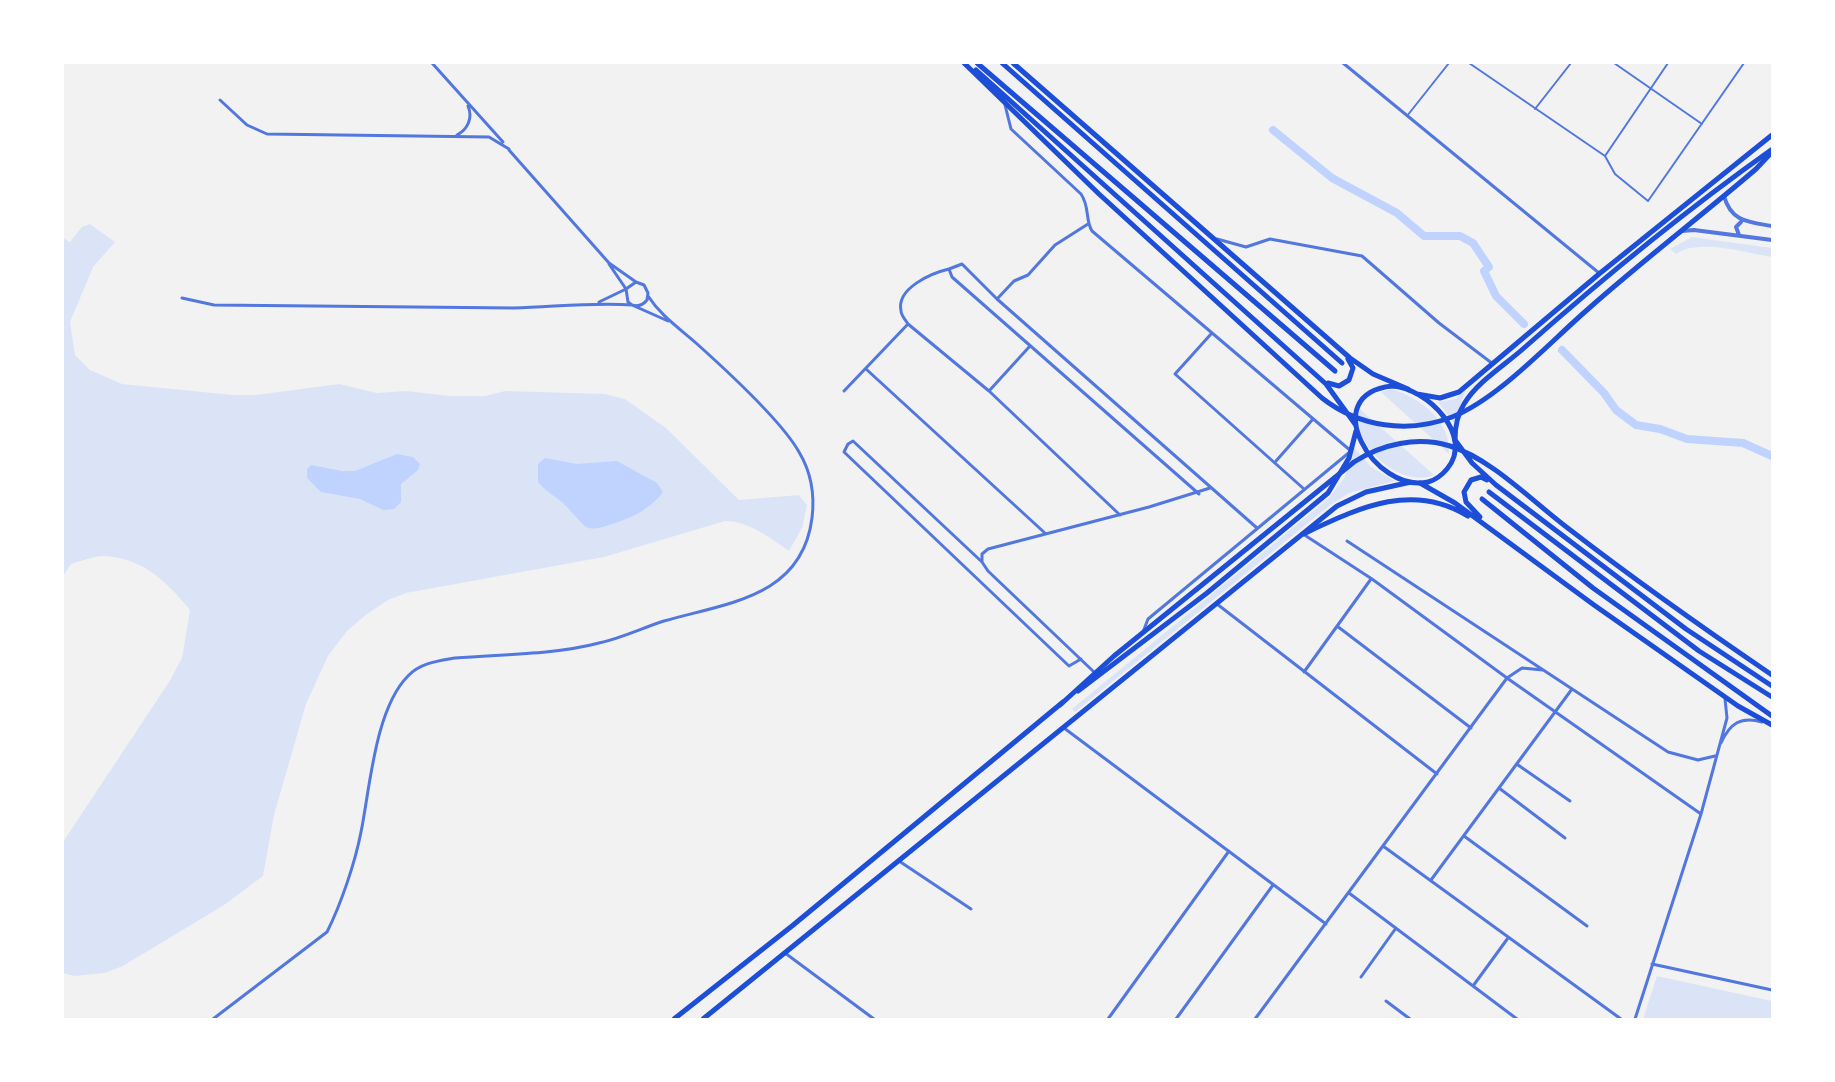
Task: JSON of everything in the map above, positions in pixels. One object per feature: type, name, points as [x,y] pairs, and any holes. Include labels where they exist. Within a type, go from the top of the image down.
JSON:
[{"type":"main road","points":[[966,63],[1005,105],[1303,382],[1336,408],[1366,422],[1403,426],[1439,421],[1470,409],[1492,393],[1678,232],[1724,196],[1772,151]]},
{"type":"main road","points":[[966,63],[1321,379],[1335,393],[1369,454],[1380,466],[1395,476],[1420,483],[1434,480],[1449,467],[1456,457],[1456,422],[1463,405],[1474,392],[1542,332],[1687,213],[1772,151]]},
{"type":"main road","points":[[977,63],[1335,371]]},
{"type":"main road","points":[[1002,63],[1342,363]]},
{"type":"main road","points":[[1013,63],[1217,239],[1340,349],[1368,371],[1428,398],[1450,396],[1492,364],[1599,274],[1772,135]]},
{"type":"main road","points":[[1321,379],[1339,386],[1351,378],[1352,365],[1340,349]]},
{"type":"main road","points":[[674,1019],[792,926],[1060,705],[1207,593],[1328,493],[1338,479],[1350,452],[1358,407],[1372,391],[1392,386],[1408,389]]},
{"type":"main road","points":[[1417,394],[1442,414],[1455,440],[1472,463],[1496,485],[1686,629],[1772,686]]},
{"type":"main road","points":[[1060,705],[1095,672],[1354,462],[1377,450],[1415,442],[1444,445],[1464,452],[1484,464],[1642,585],[1772,675]]},
{"type":"main road","points":[[1491,528],[1466,502],[1464,492],[1467,483],[1476,478],[1496,485]]},
{"type":"main road","points":[[703,1019],[1303,534],[1351,499],[1411,482]]},
{"type":"main road","points":[[1420,483],[1491,528],[1719,692],[1772,725]]},
{"type":"main road","points":[[1489,492],[1672,631],[1772,698]]},
{"type":"main road","points":[[1303,534],[1363,507],[1406,498],[1447,505],[1506,539]]},
{"type":"main road","points":[[1482,499],[1593,588],[1772,716]]},
{"type":"street","points":[[432,63],[609,263],[626,289],[626,300],[669,322]]},
{"type":"street","points":[[1343,63],[1599,274]]},
{"type":"street","points":[[1407,116],[1449,63]]},
{"type":"street","points":[[1469,63],[1605,156],[1615,174],[1648,201],[1744,63]]},
{"type":"street","points":[[1535,109],[1571,63]]},
{"type":"street","points":[[1614,63],[1702,124]]},
{"type":"street","points":[[1605,156],[1668,63]]},
{"type":"street","points":[[449,136],[460,134],[468,124],[470,110],[463,97]]},
{"type":"street","points":[[220,100],[247,125],[267,134],[489,137],[509,149]]},
{"type":"street","points":[[1005,105],[1011,129],[1081,194],[1089,211],[1088,224],[1092,231],[1350,452],[1148,619],[1143,626],[1143,633]]},
{"type":"street","points":[[1724,196],[1730,211],[1742,221],[1772,226]]},
{"type":"street","points":[[1739,235],[1736,227],[1742,221]]},
{"type":"street","points":[[997,299],[1014,281],[1028,275],[1055,245],[1088,224]]},
{"type":"street","points":[[1678,232],[1694,230],[1772,240]]},
{"type":"street","points":[[1217,239],[1246,247],[1270,239],[1362,256],[1439,323],[1492,364]]},
{"type":"street","points":[[213,1019],[327,932],[336,913],[361,834],[370,769],[377,744],[393,700],[410,674],[434,662],[455,658],[600,643],[662,622],[733,603],[776,583],[803,549],[810,528],[814,496],[808,472],[798,451],[777,424],[714,360],[669,322],[648,296],[646,288],[609,263]]},
{"type":"street","points":[[1120,515],[989,391],[908,324],[900,311],[902,299],[916,284],[932,273],[962,264],[997,299],[1257,528]]},
{"type":"street","points":[[949,269],[952,277],[1199,494]]},
{"type":"street","points":[[599,302],[636,282]]},
{"type":"street","points":[[182,298],[214,305],[514,308],[599,302],[632,305],[643,304],[648,296]]},
{"type":"street","points":[[844,391],[908,324]]},
{"type":"street","points":[[1211,334],[1175,374],[1276,461],[1304,489]]},
{"type":"street","points":[[989,391],[1030,346]]},
{"type":"street","points":[[865,369],[1046,534]]},
{"type":"street","points":[[1276,461],[1313,419]]},
{"type":"street","points":[[1081,659],[1069,666],[844,452],[848,444],[853,441],[1095,672]]},
{"type":"street","points":[[982,562],[982,554],[988,549],[1199,494],[1210,488]]},
{"type":"street","points":[[1303,534],[1372,579],[1554,712],[1701,814]]},
{"type":"street","points":[[1347,541],[1668,752],[1698,760],[1715,756]]},
{"type":"street","points":[[1304,672],[1372,579]]},
{"type":"street","points":[[1216,604],[1437,774]]},
{"type":"street","points":[[1337,626],[1471,728]]},
{"type":"street","points":[[1255,1019],[1507,678],[1522,668],[1543,670]]},
{"type":"street","points":[[1431,880],[1572,689]]},
{"type":"street","points":[[1635,1019],[1701,814],[1728,710],[1719,692]]},
{"type":"street","points":[[1715,756],[1725,734],[1736,722],[1746,719],[1772,725]]},
{"type":"street","points":[[1064,728],[1326,924]]},
{"type":"street","points":[[1517,764],[1570,801]]},
{"type":"street","points":[[1499,789],[1565,838]]},
{"type":"street","points":[[1464,836],[1587,926]]},
{"type":"street","points":[[1383,846],[1621,1019]]},
{"type":"street","points":[[1108,1019],[1229,851]]},
{"type":"street","points":[[897,860],[971,909]]},
{"type":"street","points":[[1176,1019],[1273,885]]},
{"type":"street","points":[[1348,892],[1516,1019]]},
{"type":"street","points":[[1360,976],[1396,928]]},
{"type":"street","points":[[1473,986],[1508,938]]},
{"type":"street","points":[[785,953],[874,1019]]},
{"type":"street","points":[[1652,964],[1772,990]]},
{"type":"street","points":[[1386,1001],[1410,1019]]},
{"type":"street","points":[[1399,1019],[1403,1014]]},
{"type":"shaded area","points":[[90,224],[115,242],[93,267],[70,322],[75,355],[90,370],[122,384],[233,395],[256,395],[339,384],[377,393],[407,391],[450,396],[485,396],[505,391],[605,394],[625,399],[666,428],[739,500],[799,495],[807,505],[802,528],[789,551],[751,527],[725,521],[604,557],[406,593],[388,600],[347,631],[328,656],[306,704],[274,815],[263,876],[224,905],[123,966],[104,973],[74,976],[63,973],[63,842],[169,682],[182,658],[190,610],[163,581],[131,561],[100,556],[71,564],[63,576],[63,238],[70,242],[82,227]]},
{"type":"shaded area","points":[[1692,237],[1772,248],[1772,257],[1722,248],[1697,247],[1676,254],[1670,249]]},
{"type":"shaded area","points":[[1391,389],[1413,398],[1432,412],[1445,431],[1449,454],[1381,392]]},
{"type":"shaded area","points":[[1466,390],[1454,423],[1438,402],[1455,399]]},
{"type":"shaded area","points":[[1360,409],[1434,475],[1421,478],[1407,476],[1380,460],[1362,436],[1359,422]]},
{"type":"shaded area","points":[[1354,447],[1371,467],[1395,481],[1349,493],[1329,506],[1075,712],[1072,709],[1328,499],[1345,477]]},
{"type":"shaded area","points":[[1657,976],[1772,1001],[1772,1019],[1643,1019]]},
{"type":"water","points":[[397,454],[413,457],[420,464],[418,470],[401,484],[401,502],[394,509],[383,510],[360,499],[321,492],[307,478],[307,469],[311,465],[355,471]]},
{"type":"water","points":[[545,458],[577,464],[617,461],[657,483],[663,492],[650,506],[633,516],[593,529],[583,524],[538,482],[538,464]]},
{"type":"waterway","points":[[1273,130],[1332,178],[1397,213],[1424,236],[1460,236],[1473,243],[1489,267],[1484,271],[1496,296],[1524,324]]},
{"type":"waterway","points":[[1562,350],[1604,393],[1616,410],[1636,425],[1660,429],[1687,439],[1743,443],[1772,456]]}]
